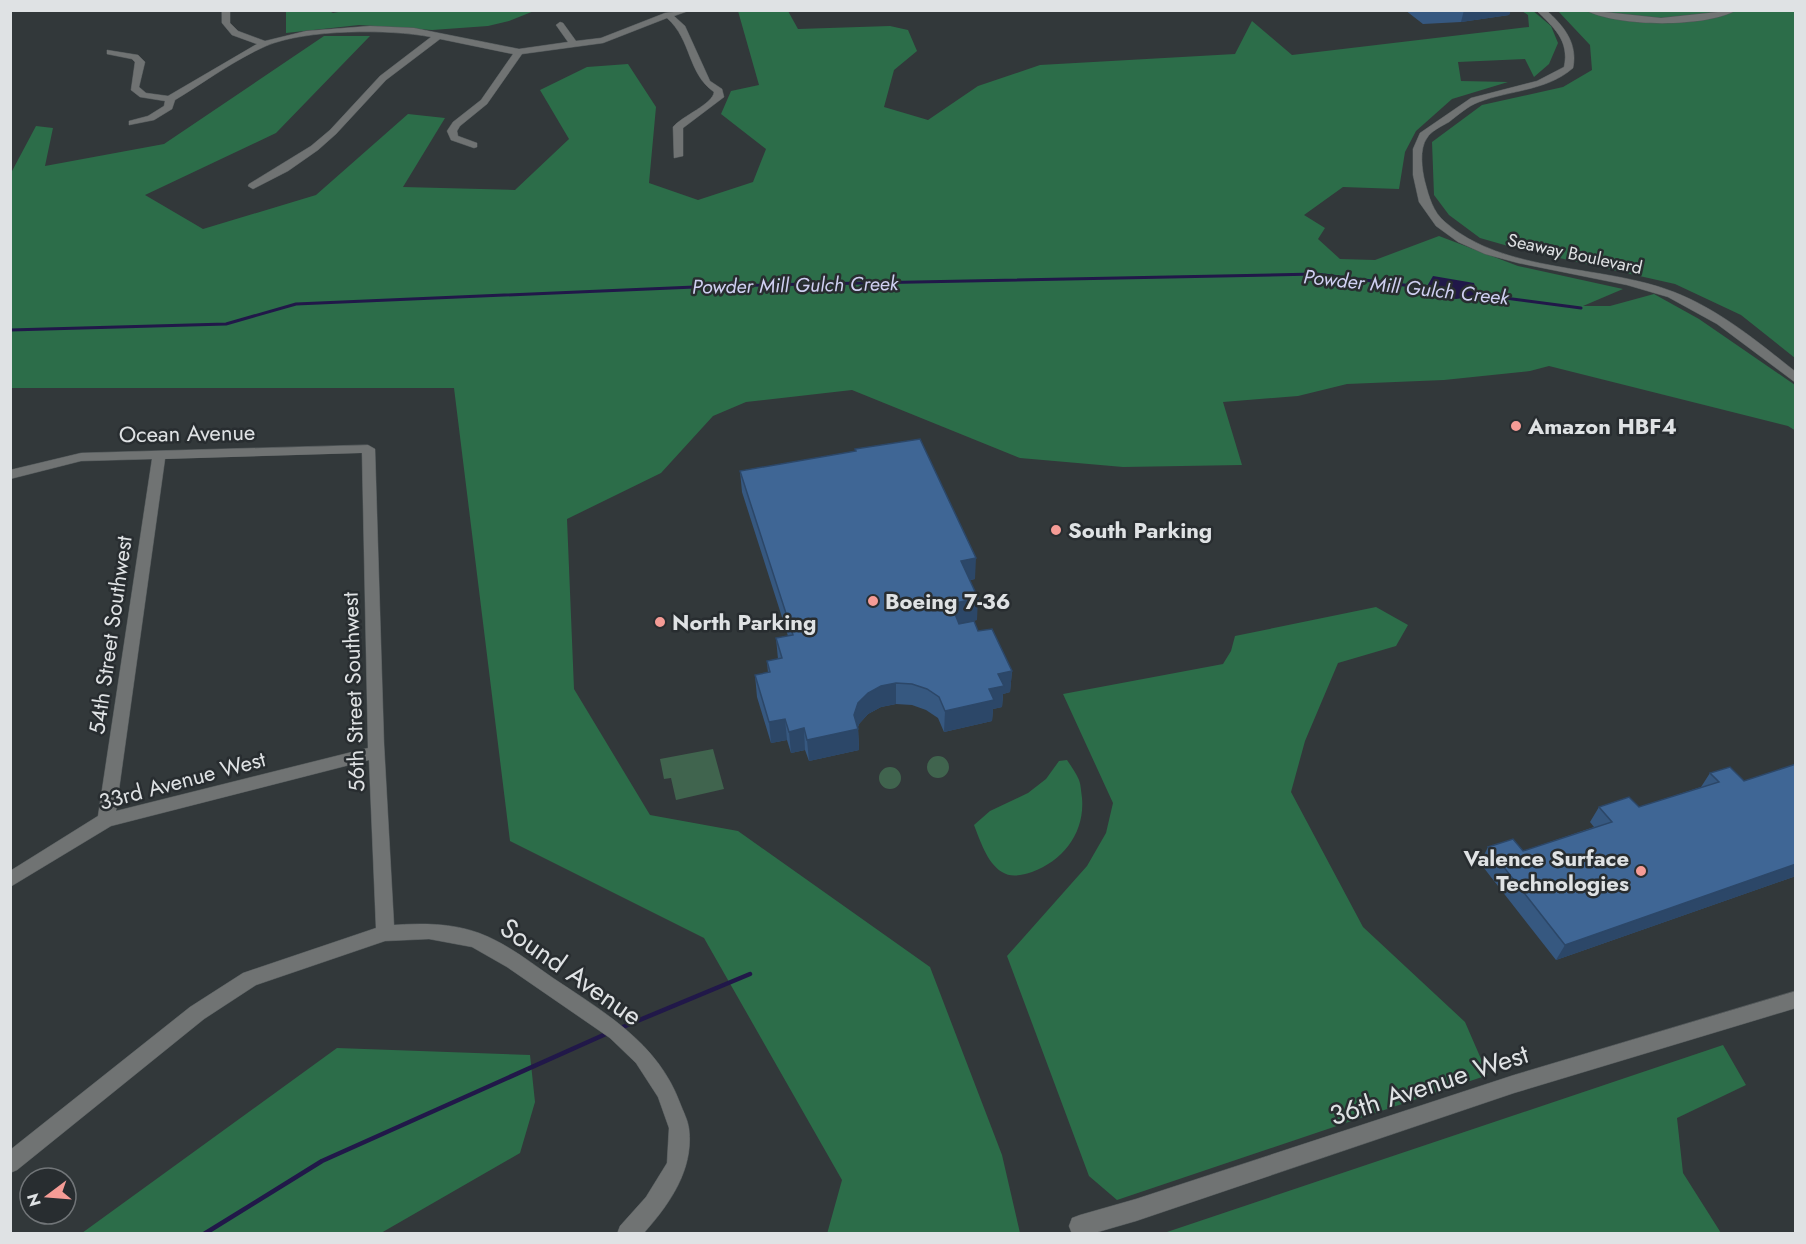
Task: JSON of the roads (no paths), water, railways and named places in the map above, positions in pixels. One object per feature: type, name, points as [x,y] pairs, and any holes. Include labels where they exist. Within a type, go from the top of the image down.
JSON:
[{"type":"street","points":[[226,10],[226,23],[235,33],[264,44]]},
{"type":"street","points":[[110,52],[135,57],[140,62],[134,88],[143,95],[170,99],[264,44],[306,33],[340,30],[414,31],[519,52],[603,40],[687,10]]},
{"type":"street","name":"Seaway Boulevard","points":[[1540,10],[1566,36],[1571,58],[1568,68],[1540,83],[1474,100],[1424,135],[1419,142],[1418,184],[1429,211],[1449,231],[1468,243],[1498,255],[1623,280],[1651,287],[1684,300],[1718,319],[1796,379]]},
{"type":"street","points":[[1589,10],[1617,17],[1666,22],[1696,20],[1734,10]]},
{"type":"street","points":[[668,15],[681,26],[706,82],[719,91],[719,97],[713,103],[683,120],[678,127],[678,156]]},
{"type":"street","points":[[560,25],[574,45]]},
{"type":"street","points":[[253,186],[285,169],[314,148],[334,131],[357,103],[385,76],[438,36]]},
{"type":"street","points":[[474,145],[454,138],[452,131],[456,124],[484,102],[519,52]]},
{"type":"street","points":[[132,123],[151,118],[169,107],[170,99]]},
{"type":"street","name":"Ocean Avenue","points":[[10,475],[81,457],[122,454],[159,456],[368,449]]},
{"type":"street","name":"56th Street Southwest","points":[[368,449],[385,933]]},
{"type":"street","name":"54th Street Southwest","points":[[106,820],[159,456]]},
{"type":"street","name":"33rd Avenue West","points":[[10,880],[106,820],[377,752]]},
{"type":"street","name":"Sound Avenue","points":[[10,1163],[197,1013],[250,979],[385,933],[429,931],[476,940],[514,961],[617,1032],[643,1057],[666,1092],[679,1128],[677,1165],[654,1205],[628,1233]]},
{"type":"street","name":"36th Avenue West","points":[[1080,1226],[1147,1206],[1514,1084],[1796,999]]},
{"type":"waterway","name":"Powder Mill Gulch Creek","points":[[10,330],[226,324],[296,304],[718,286],[1316,274],[1428,288]]},
{"type":"waterway","name":"Powder Mill Gulch Creek","points":[[1474,294],[1581,308]]},
{"type":"waterway","points":[[618,1029],[750,974]]},
{"type":"waterway","points":[[204,1234],[322,1161],[608,1033]]},
{"type":"place","name":"Amazon HBF4","points":[[1516,426]]},
{"type":"place","name":"South Parking","points":[[1056,530]]},
{"type":"place","name":"Boeing 7-36","points":[[873,601]]},
{"type":"place","name":"North Parking","points":[[660,622]]},
{"type":"place","name":"Valence Surface Technologies","points":[[1641,871]]}]
